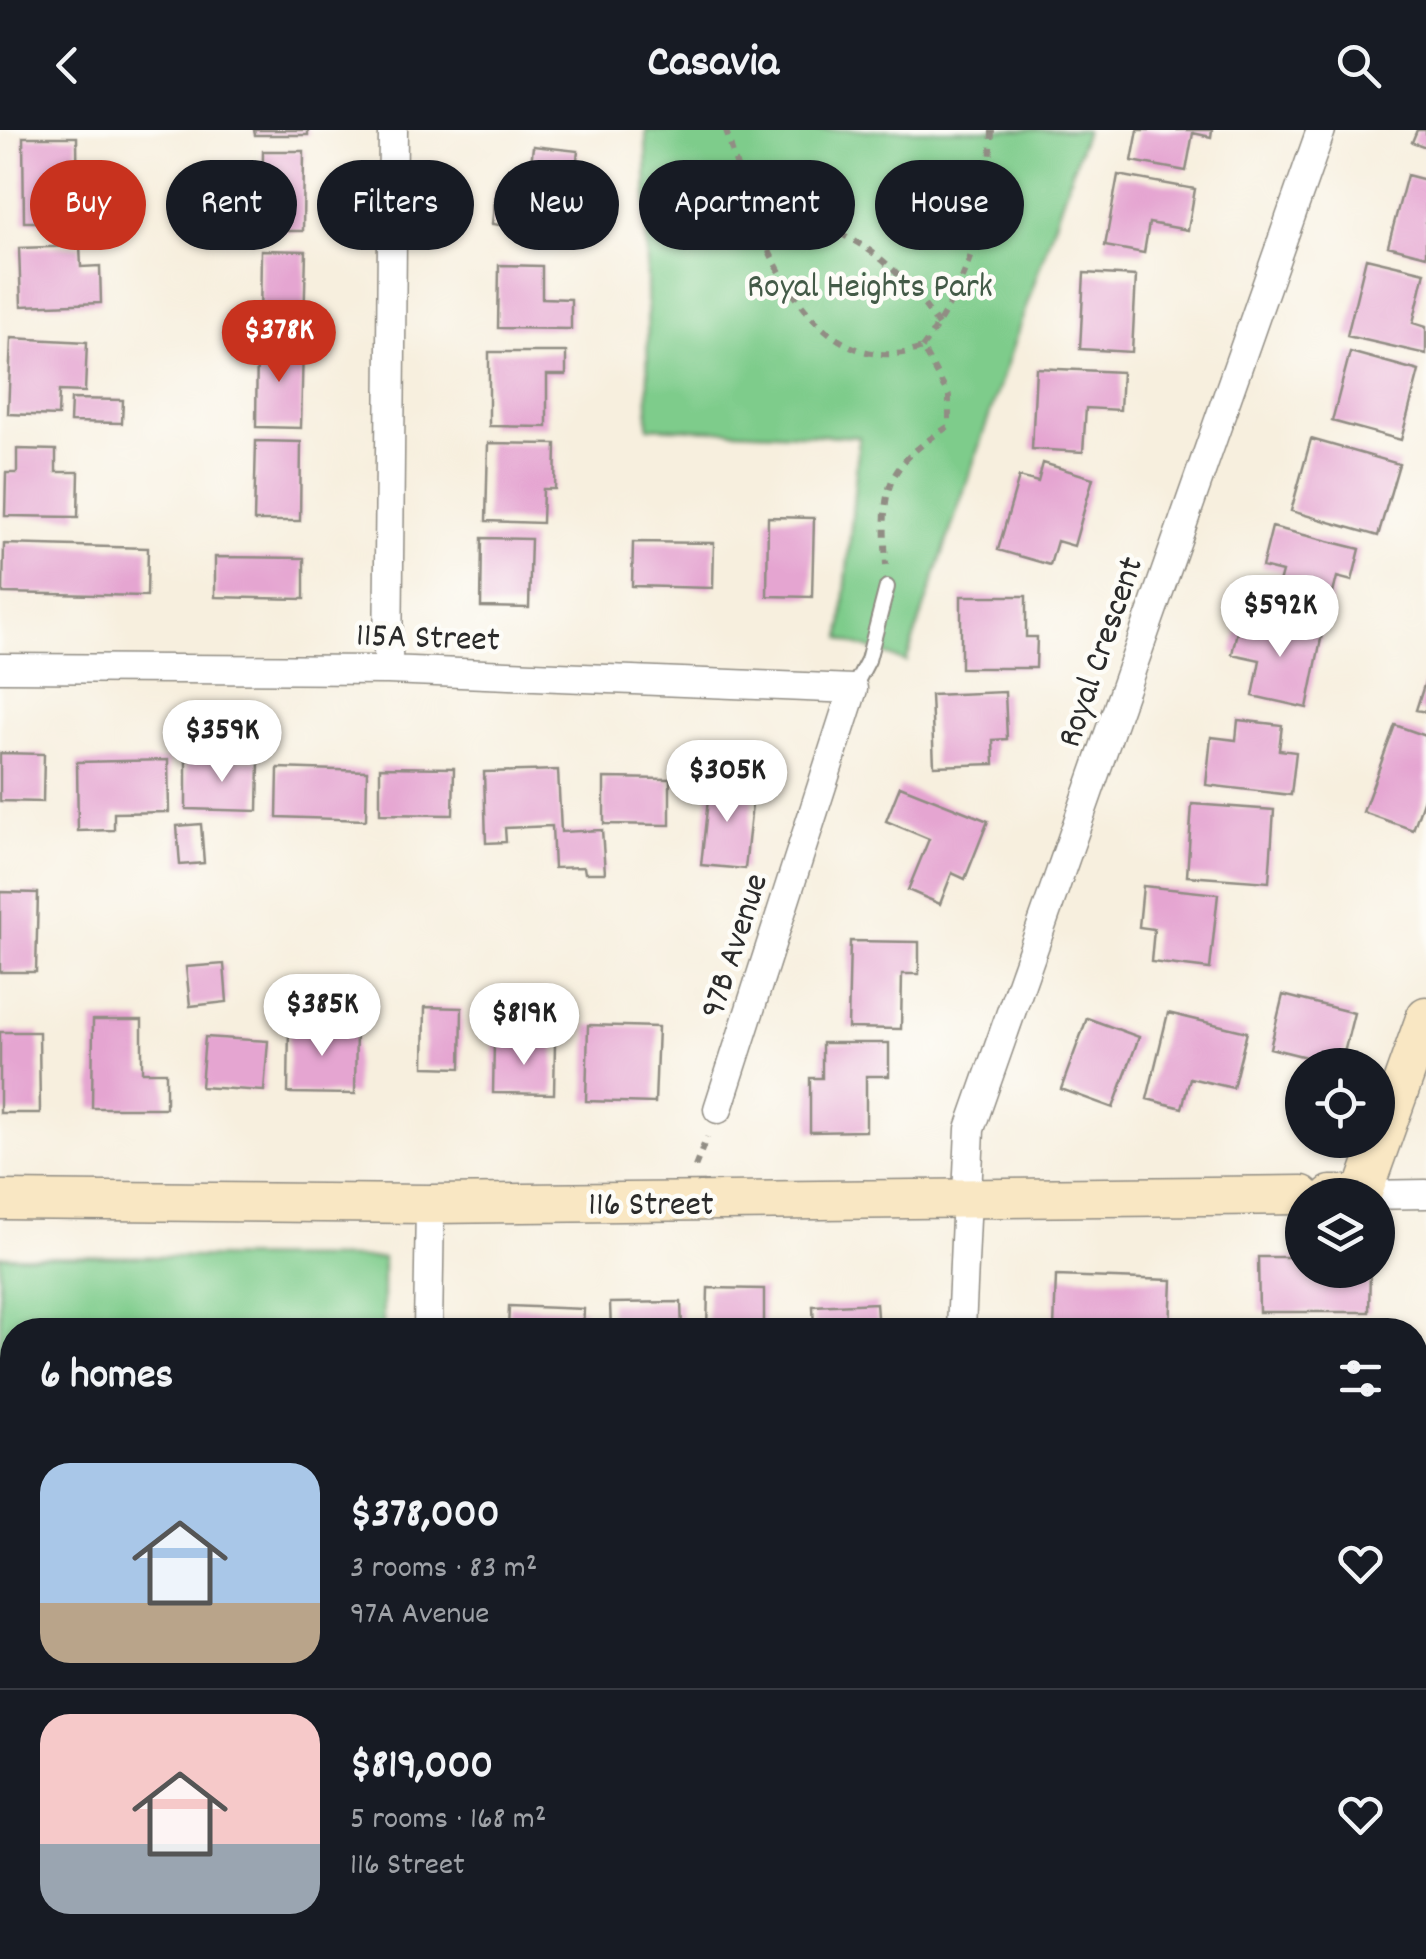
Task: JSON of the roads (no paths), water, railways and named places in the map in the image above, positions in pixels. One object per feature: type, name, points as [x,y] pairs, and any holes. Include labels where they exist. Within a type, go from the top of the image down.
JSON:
[{"type":"street","points":[[388,670],[393,130]]},
{"type":"street","name":"Royal Crescent","points":[[962,1318],[964,1200],[970,1129],[1321,130]]},
{"type":"street","name":"115A Street","points":[[0,668],[388,670],[853,689]]},
{"type":"street","name":"97B Avenue","points":[[718,1110],[853,689]]},
{"type":"street","points":[[1368,1178],[1426,1016]]},
{"type":"street","points":[[1395,1194],[1426,1194]]},
{"type":"street","name":"116 Street","points":[[0,1200],[430,1204],[1285,1195]]},
{"type":"street","points":[[428,1318],[430,1204]]},
{"type":"lane","points":[[853,689],[868,660],[887,587]]},
{"type":"park label","name":"Royal Heights Park","points":[[870,284]]}]
